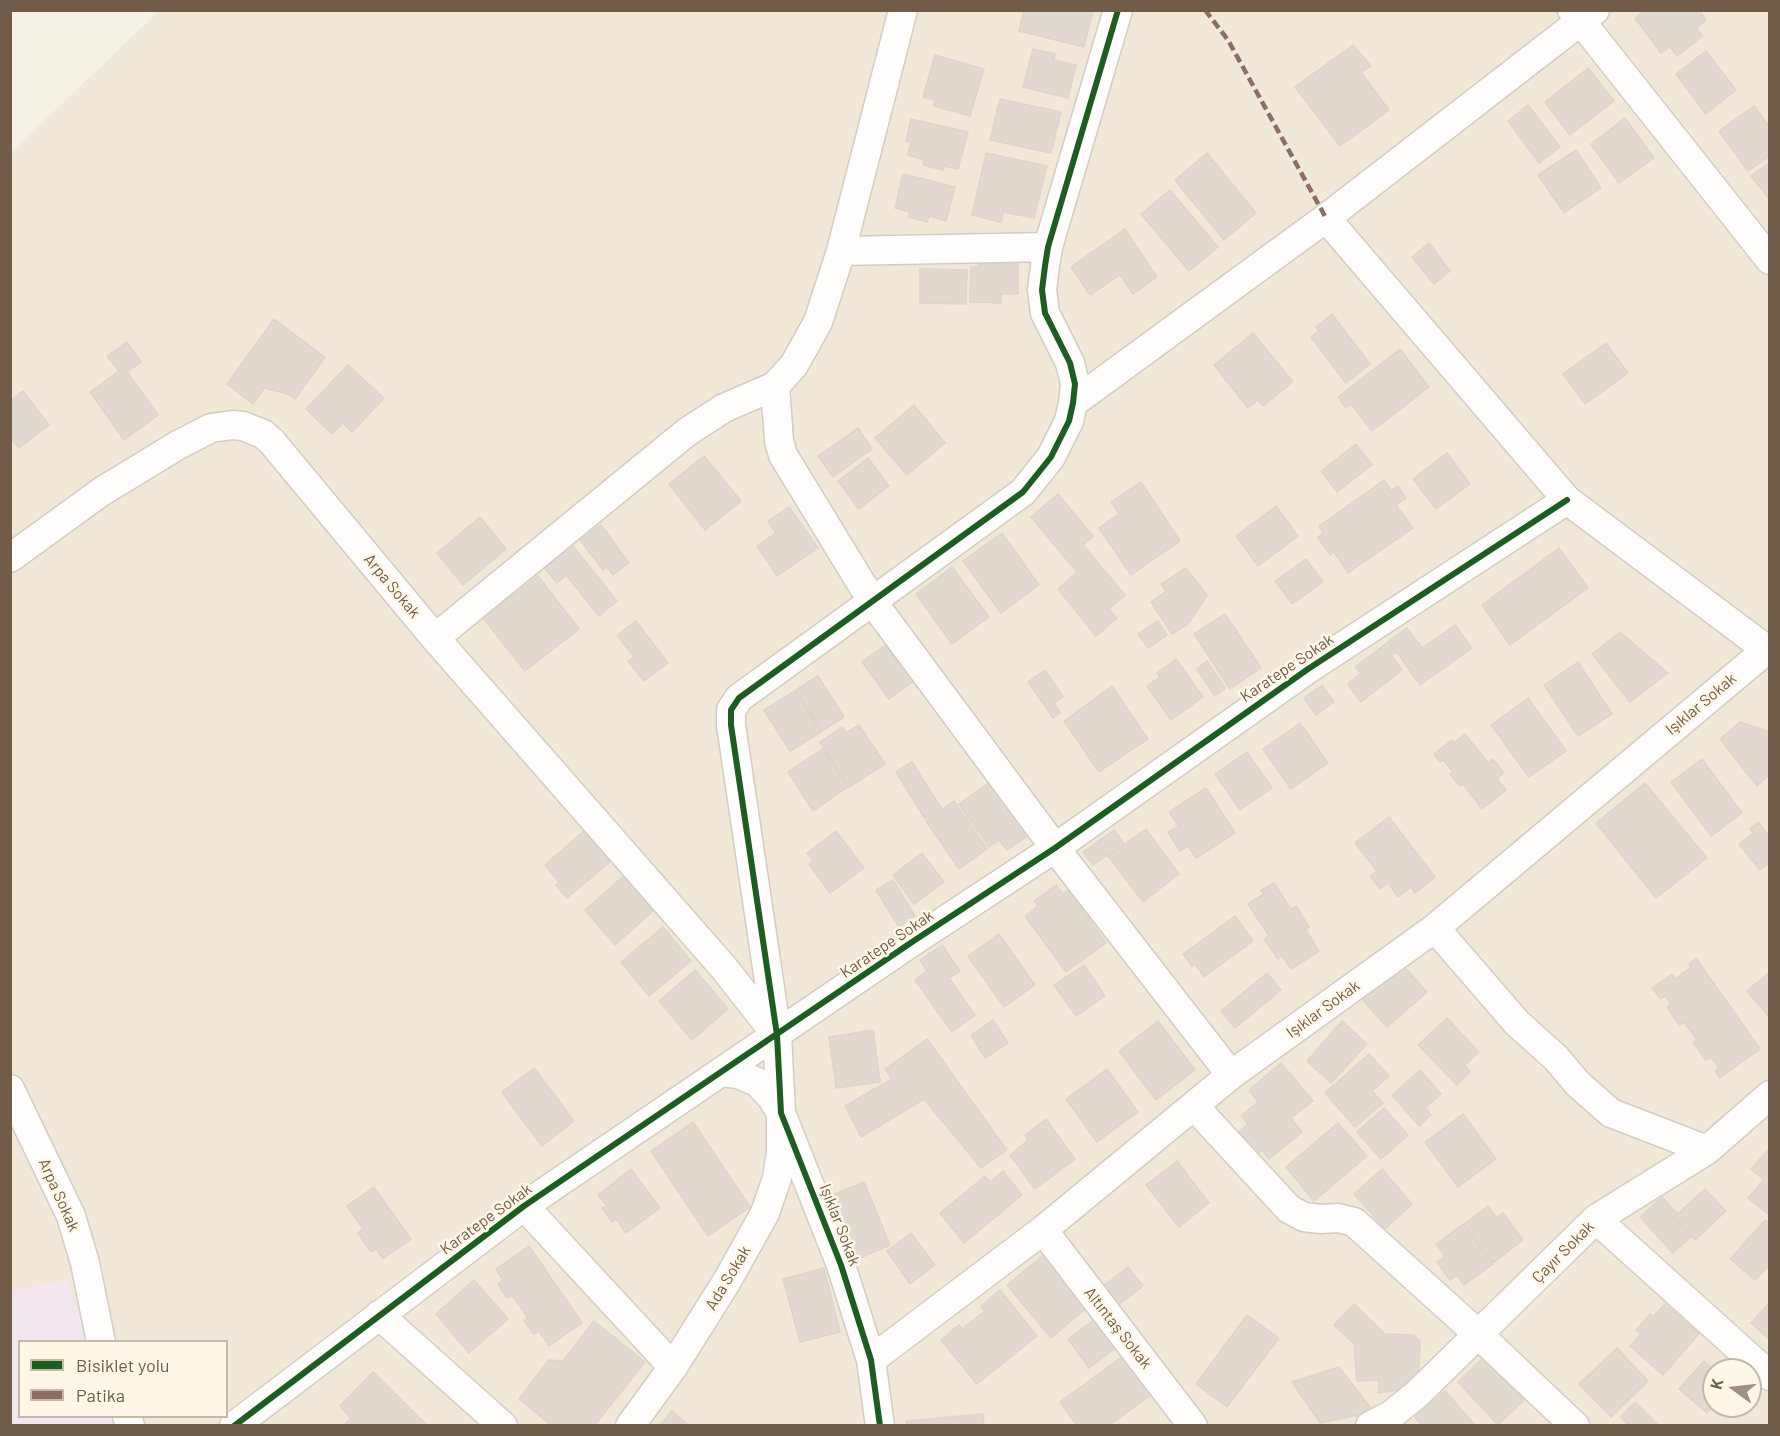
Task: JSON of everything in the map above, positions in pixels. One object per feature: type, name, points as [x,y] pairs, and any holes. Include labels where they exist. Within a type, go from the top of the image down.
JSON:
[{"type":"street","points":[[435,638],[687,432],[724,408],[775,386],[794,365],[818,322],[841,251],[903,10]]},
{"type":"street","points":[[1074,403],[1075,384],[1070,363],[1048,319],[1042,290],[1048,247],[1118,10]]},
{"type":"street","points":[[1074,403],[1326,218],[1582,14],[1770,260]]},
{"type":"street","points":[[1326,218],[1567,501],[1769,649]]},
{"type":"street","points":[[841,251],[1048,247]]},
{"type":"street","points":[[1070,363],[1078,371],[1093,375],[1124,366]]},
{"type":"street","points":[[775,386],[779,441],[783,455],[872,601],[1055,849],[1231,1075]]},
{"type":"street","name":"Işıklar Sokak","points":[[880,1425],[871,1360],[842,1265],[781,1113],[777,1035],[731,725],[731,710],[739,698],[1023,492],[1052,457],[1063,435],[1074,403]]},
{"type":"street","name":"Arpa Sokak","points":[[10,558],[101,492],[178,444],[211,428],[232,425],[243,426],[263,434],[435,638],[724,968],[777,1035]]},
{"type":"street","name":"Karatepe Sokak","points":[[234,1425],[524,1206],[912,942],[1055,849],[1308,669],[1567,501]]},
{"type":"street","name":"Işıklar Sokak","points":[[871,1360],[1043,1230],[1231,1075],[1436,928],[1769,649]]},
{"type":"street","points":[[1436,928],[1517,1023],[1556,1058],[1578,1084],[1611,1113],[1707,1150]]},
{"type":"street","points":[[722,1072],[738,1074],[757,1082],[772,1098],[781,1113]]},
{"type":"street","name":"Arpa Sokak","points":[[10,1089],[71,1216],[85,1263],[101,1340]]},
{"type":"street","name":"Çayır Sokak","points":[[1370,1425],[1391,1414],[1416,1395],[1596,1219],[1707,1150],[1770,1095]]},
{"type":"street","points":[[1194,1106],[1290,1209],[1304,1216],[1321,1219],[1349,1219],[1354,1222],[1575,1425]]},
{"type":"street","name":"Ada Sokak","points":[[630,1425],[673,1367],[727,1281],[765,1213],[777,1178],[781,1152],[781,1113]]},
{"type":"street","points":[[524,1206],[673,1367]]},
{"type":"street","points":[[1596,1219],[1770,1376]]},
{"type":"street","name":"Altıntaş Sokak","points":[[1043,1230],[1193,1425]]},
{"type":"street","points":[[379,1316],[503,1425]]},
{"type":"shaded area","points":[[159,11],[1769,11],[1769,1425],[11,1426],[11,152]]},
{"type":"shaded area","points":[[67,1281],[87,1340],[18,1340],[18,1418],[111,1418],[114,1425],[11,1426],[11,1291]]},
{"type":"building","points":[[1024,10],[1093,10],[1084,47],[1019,31]]},
{"type":"building","points":[[1645,10],[1699,10],[1706,20],[1696,28],[1703,36],[1677,56],[1670,47],[1661,53],[1635,18]]},
{"type":"building","points":[[1353,45],[1371,66],[1361,72],[1389,110],[1340,146],[1295,87]]},
{"type":"building","points":[[1033,49],[1055,54],[1054,60],[1076,65],[1068,98],[1023,87]]},
{"type":"building","points":[[1706,51],[1736,90],[1706,114],[1676,74]]},
{"type":"building","points":[[935,55],[984,69],[970,116],[934,106],[935,100],[923,97]]},
{"type":"building","points":[[1588,68],[1614,101],[1570,135],[1545,102]]},
{"type":"building","points":[[1000,99],[1061,112],[1051,153],[990,140]]},
{"type":"building","points":[[1528,105],[1560,147],[1539,163],[1508,121]]},
{"type":"building","points":[[1754,106],[1770,127],[1770,156],[1748,171],[1719,131]]},
{"type":"building","points":[[1625,118],[1654,158],[1619,183],[1591,144]]},
{"type":"building","points":[[911,119],[968,132],[958,169],[944,166],[943,170],[923,165],[924,160],[908,155],[911,142],[906,141]]},
{"type":"building","points":[[1576,150],[1601,188],[1564,213],[1538,175]]},
{"type":"building","points":[[986,153],[1047,166],[1034,218],[1003,212],[1001,222],[972,215]]},
{"type":"building","points":[[1207,153],[1256,213],[1224,240],[1175,180]]},
{"type":"building","points":[[1770,162],[1770,200],[1751,176]]},
{"type":"building","points":[[903,174],[955,187],[946,221],[929,216],[927,222],[909,217],[910,212],[895,208]]},
{"type":"building","points":[[1170,190],[1218,247],[1189,271],[1141,214]]},
{"type":"building","points":[[1125,229],[1157,277],[1133,294],[1120,275],[1090,295],[1071,267]]},
{"type":"building","points":[[1429,243],[1450,271],[1434,284],[1412,257]]},
{"type":"building","points":[[979,255],[1018,256],[1018,294],[1001,294],[1001,303],[970,302],[971,267],[978,267]]},
{"type":"building","points":[[920,269],[967,270],[966,304],[920,303]]},
{"type":"building","points":[[1332,314],[1370,364],[1346,383],[1311,337],[1319,331],[1316,327]]},
{"type":"building","points":[[274,319],[325,357],[295,399],[288,394],[264,388],[253,404],[227,384]]},
{"type":"building","points":[[1253,333],[1293,382],[1263,406],[1258,400],[1248,408],[1214,365]]},
{"type":"building","points":[[127,342],[141,362],[127,372],[158,415],[124,440],[90,392],[119,371],[107,356]]},
{"type":"building","points":[[1606,343],[1628,373],[1585,404],[1563,374]]},
{"type":"building","points":[[1400,349],[1429,387],[1372,431],[1351,404],[1346,408],[1338,397]]},
{"type":"building","points":[[348,365],[384,398],[352,432],[343,423],[332,434],[306,409]]},
{"type":"building","points":[[23,391],[49,425],[19,448],[10,437],[10,401]]},
{"type":"building","points":[[914,405],[945,443],[907,475],[875,438]]},
{"type":"building","points":[[858,428],[872,449],[833,477],[818,456]]},
{"type":"building","points":[[1356,444],[1372,465],[1337,492],[1321,471]]},
{"type":"building","points":[[1447,453],[1470,484],[1436,509],[1413,479]]},
{"type":"building","points":[[704,456],[741,501],[705,530],[669,484]]},
{"type":"building","points":[[868,458],[889,486],[859,509],[838,481]]},
{"type":"building","points":[[1384,480],[1391,491],[1398,486],[1406,498],[1396,505],[1413,528],[1348,573],[1334,552],[1330,555],[1318,537],[1323,534],[1319,526]]},
{"type":"building","points":[[1141,482],[1180,541],[1131,575],[1099,528],[1119,514],[1111,502]]},
{"type":"building","points":[[1058,494],[1093,536],[1083,545],[1125,595],[1109,609],[1117,618],[1096,636],[1058,589],[1077,572],[1031,517]]},
{"type":"building","points":[[1276,506],[1298,536],[1258,566],[1236,536]]},
{"type":"building","points":[[789,507],[818,548],[777,576],[757,546],[776,533],[768,521]]},
{"type":"building","points":[[480,517],[506,549],[463,585],[437,553]]},
{"type":"building","points":[[601,525],[629,563],[613,575],[607,567],[603,570],[580,540]]},
{"type":"building","points":[[1002,533],[1039,585],[1001,613],[963,561]]},
{"type":"building","points":[[569,541],[617,601],[599,616],[566,575],[557,583],[541,564]]},
{"type":"building","points":[[1559,548],[1588,588],[1510,645],[1482,605]]},
{"type":"building","points":[[1306,559],[1323,582],[1292,604],[1275,581]]},
{"type":"building","points":[[952,567],[989,617],[952,644],[916,594]]},
{"type":"building","points":[[1186,568],[1207,595],[1189,623],[1172,634],[1151,602],[1166,591],[1161,584]]},
{"type":"building","points":[[538,576],[579,629],[525,671],[483,618]]},
{"type":"building","points":[[1225,614],[1261,668],[1230,689],[1194,634]]},
{"type":"building","points":[[636,621],[668,663],[644,681],[628,661],[634,657],[617,635]]},
{"type":"building","points":[[1158,621],[1167,635],[1148,648],[1138,634]]},
{"type":"building","points":[[1455,625],[1472,648],[1420,685],[1389,641],[1407,628],[1422,648]]},
{"type":"building","points":[[1620,632],[1668,673],[1630,702],[1592,654]]},
{"type":"building","points":[[891,641],[918,678],[889,699],[862,662]]},
{"type":"building","points":[[1388,642],[1396,652],[1391,655],[1402,670],[1361,702],[1348,684],[1361,673],[1355,667]]},
{"type":"building","points":[[1176,659],[1203,697],[1171,720],[1147,686],[1160,677],[1157,673]]},
{"type":"building","points":[[1207,661],[1225,688],[1215,696],[1197,669]]},
{"type":"building","points":[[1578,662],[1612,714],[1578,736],[1544,685]]},
{"type":"building","points":[[1045,670],[1063,697],[1054,703],[1060,713],[1053,718],[1028,682]]},
{"type":"building","points":[[818,676],[844,717],[822,731],[796,690]]},
{"type":"building","points":[[1322,685],[1334,702],[1316,715],[1304,698]]},
{"type":"building","points":[[1112,686],[1148,739],[1099,772],[1064,721]]},
{"type":"building","points":[[795,691],[821,732],[790,751],[764,710]]},
{"type":"building","points":[[1528,698],[1566,751],[1529,777],[1491,725]]},
{"type":"building","points":[[1740,722],[1770,732],[1770,774],[1757,786],[1720,739]]},
{"type":"building","points":[[1300,723],[1328,763],[1291,789],[1263,749]]},
{"type":"building","points":[[859,725],[885,764],[849,787],[820,742],[842,727],[846,733]]},
{"type":"building","points":[[1465,734],[1488,763],[1493,759],[1504,773],[1497,779],[1506,790],[1482,809],[1463,784],[1460,786],[1450,774],[1453,772],[1443,760],[1440,762],[1434,754],[1452,740],[1454,743]]},
{"type":"building","points":[[823,749],[848,787],[813,811],[788,772]]},
{"type":"building","points":[[1247,752],[1272,788],[1240,810],[1215,774]]},
{"type":"building","points":[[1702,759],[1742,813],[1711,836],[1671,782]]},
{"type":"building","points":[[912,762],[941,808],[925,819],[896,772]]},
{"type":"building","points":[[991,781],[1029,835],[1007,850],[999,840],[989,847],[959,804]]},
{"type":"building","points":[[1645,783],[1707,858],[1656,898],[1596,823]]},
{"type":"building","points":[[1206,788],[1235,833],[1196,858],[1188,846],[1180,851],[1168,832],[1179,826],[1169,812]]},
{"type":"building","points":[[954,801],[987,849],[959,869],[926,821]]},
{"type":"building","points":[[1389,817],[1435,877],[1415,893],[1411,887],[1398,897],[1388,883],[1380,889],[1370,876],[1377,871],[1355,843]]},
{"type":"building","points":[[1758,822],[1770,837],[1770,863],[1760,870],[1739,844],[1753,833],[1750,829]]},
{"type":"building","points":[[1146,829],[1179,874],[1143,902],[1108,856]]},
{"type":"building","points":[[585,830],[611,861],[567,898],[556,885],[559,882],[545,865]]},
{"type":"building","points":[[1114,830],[1124,844],[1093,865],[1083,852]]},
{"type":"building","points":[[836,831],[864,868],[830,893],[809,864],[813,861],[807,853]]},
{"type":"building","points":[[922,853],[944,882],[914,904],[893,875]]},
{"type":"building","points":[[625,875],[655,909],[615,945],[585,910]]},
{"type":"building","points":[[893,880],[915,916],[899,927],[876,890]]},
{"type":"building","points":[[1274,883],[1291,909],[1296,906],[1309,927],[1305,929],[1319,951],[1291,969],[1282,955],[1278,959],[1264,939],[1269,936],[1248,904],[1264,894],[1261,890]]},
{"type":"building","points":[[1056,885],[1063,894],[1068,890],[1106,943],[1066,972],[1025,916],[1038,906],[1034,901]]},
{"type":"building","points":[[1235,916],[1253,941],[1204,977],[1195,964],[1192,966],[1183,954]]},
{"type":"building","points":[[663,927],[691,961],[649,996],[621,962]]},
{"type":"building","points":[[999,934],[1035,985],[1004,1007],[968,956]]},
{"type":"building","points":[[942,945],[960,971],[949,978],[975,1015],[952,1032],[915,980],[927,971],[920,960]]},
{"type":"building","points":[[1696,958],[1760,1049],[1720,1078],[1715,1071],[1719,1068],[1711,1057],[1706,1060],[1693,1042],[1697,1040],[1684,1022],[1679,1025],[1667,1007],[1671,1004],[1665,996],[1661,999],[1652,988],[1672,974],[1675,979],[1691,967],[1689,964]]},
{"type":"building","points":[[1401,963],[1427,992],[1387,1027],[1361,998]]},
{"type":"building","points":[[1084,965],[1105,996],[1076,1016],[1054,985]]},
{"type":"building","points":[[695,970],[728,1009],[692,1040],[659,1001]]},
{"type":"building","points":[[1770,972],[1770,1018],[1747,991]]},
{"type":"building","points":[[1267,973],[1281,990],[1235,1028],[1221,1011]]},
{"type":"building","points":[[1447,1018],[1479,1052],[1465,1065],[1470,1072],[1457,1085],[1418,1045]]},
{"type":"building","points":[[993,1020],[1008,1043],[985,1058],[971,1035]]},
{"type":"building","points":[[1158,1021],[1195,1070],[1156,1100],[1119,1051]]},
{"type":"building","points":[[1342,1021],[1367,1044],[1331,1083],[1307,1061]]},
{"type":"building","points":[[873,1030],[880,1082],[836,1088],[829,1037]]},
{"type":"building","points":[[927,1039],[1007,1150],[981,1168],[924,1099],[861,1137],[845,1106],[892,1079],[885,1069]]},
{"type":"building","points":[[1369,1054],[1389,1076],[1372,1091],[1383,1103],[1355,1127],[1325,1093]]},
{"type":"building","points":[[1281,1063],[1313,1101],[1291,1118],[1302,1132],[1269,1159],[1262,1150],[1257,1154],[1239,1132],[1248,1124],[1241,1116],[1258,1102],[1249,1090]]},
{"type":"building","points":[[534,1068],[574,1121],[542,1146],[502,1092]]},
{"type":"building","points":[[1107,1069],[1138,1112],[1097,1142],[1066,1099]]},
{"type":"building","points":[[1420,1070],[1441,1094],[1425,1108],[1431,1115],[1419,1126],[1392,1095]]},
{"type":"building","points":[[1384,1108],[1408,1135],[1381,1159],[1357,1132]]},
{"type":"building","points":[[1463,1114],[1496,1159],[1458,1187],[1425,1142]]},
{"type":"building","points":[[1046,1119],[1075,1159],[1035,1189],[1010,1155],[1028,1140],[1025,1135]]},
{"type":"building","points":[[693,1122],[750,1207],[708,1236],[651,1151]]},
{"type":"building","points":[[1338,1123],[1367,1156],[1314,1201],[1286,1167]]},
{"type":"building","points":[[1768,1150],[1770,1152],[1770,1216],[1748,1198],[1764,1180],[1751,1169]]},
{"type":"building","points":[[1177,1161],[1209,1203],[1179,1227],[1146,1185]]},
{"type":"building","points":[[631,1169],[660,1208],[626,1233],[616,1219],[612,1222],[602,1208],[607,1206],[598,1195]]},
{"type":"building","points":[[1382,1169],[1412,1204],[1385,1229],[1354,1194]]},
{"type":"building","points":[[1003,1171],[1022,1195],[964,1243],[940,1213],[985,1176],[990,1182]]},
{"type":"building","points":[[864,1182],[890,1245],[858,1259],[832,1195]]},
{"type":"building","points":[[374,1187],[411,1239],[383,1259],[376,1249],[371,1252],[358,1233],[363,1229],[347,1206]]},
{"type":"building","points":[[1705,1189],[1726,1211],[1695,1240],[1674,1217]]},
{"type":"building","points":[[1662,1197],[1677,1213],[1672,1217],[1691,1237],[1673,1253],[1640,1217]]},
{"type":"building","points":[[1488,1206],[1497,1218],[1503,1213],[1523,1240],[1493,1263],[1464,1224]]},
{"type":"building","points":[[1765,1220],[1770,1224],[1770,1264],[1755,1280],[1730,1259]]},
{"type":"building","points":[[1463,1224],[1493,1264],[1464,1285],[1457,1275],[1450,1280],[1437,1262],[1445,1256],[1436,1244]]},
{"type":"building","points":[[911,1233],[935,1265],[910,1284],[887,1251]]},
{"type":"building","points":[[529,1246],[582,1323],[549,1346],[539,1331],[534,1334],[524,1321],[528,1318],[512,1295],[507,1298],[498,1284],[503,1280],[496,1269]]},
{"type":"building","points":[[1046,1253],[1090,1305],[1051,1338],[1007,1285]]},
{"type":"building","points":[[1128,1267],[1143,1286],[1117,1306],[1102,1287]]},
{"type":"building","points":[[824,1268],[840,1332],[800,1342],[783,1279]]},
{"type":"building","points":[[474,1280],[508,1319],[469,1353],[436,1314]]},
{"type":"building","points":[[1000,1290],[1037,1336],[977,1384],[941,1340],[959,1325],[962,1329],[985,1311],[981,1306]]},
{"type":"building","points":[[1770,1302],[1770,1340],[1751,1323]]},
{"type":"building","points":[[1354,1304],[1385,1334],[1414,1335],[1420,1342],[1418,1383],[1404,1384],[1405,1389],[1378,1393],[1379,1380],[1357,1381],[1354,1344],[1334,1325]]},
{"type":"building","points":[[1665,1304],[1699,1334],[1663,1375],[1630,1346],[1641,1334],[1636,1330],[1650,1314],[1653,1317]]},
{"type":"building","points":[[1247,1315],[1279,1338],[1227,1407],[1196,1384]]},
{"type":"building","points":[[1099,1316],[1120,1345],[1089,1368],[1068,1339]]},
{"type":"building","points":[[594,1321],[645,1362],[594,1426],[552,1426],[519,1399],[549,1360],[563,1361]]},
{"type":"building","points":[[1617,1348],[1648,1381],[1611,1417],[1579,1384]]},
{"type":"building","points":[[1130,1351],[1158,1390],[1108,1426],[1077,1426],[1060,1402]]},
{"type":"building","points":[[1483,1358],[1524,1400],[1498,1425],[1458,1382]]},
{"type":"building","points":[[1702,1363],[1702,1409],[1679,1389]]},
{"type":"building","points":[[1339,1367],[1374,1412],[1320,1423],[1292,1382]]},
{"type":"building","points":[[373,1372],[428,1426],[343,1426],[351,1418],[340,1406]]},
{"type":"building","points":[[1445,1391],[1476,1426],[1422,1426],[1415,1417]]},
{"type":"building","points":[[1635,1402],[1659,1426],[1629,1426],[1621,1417]]},
{"type":"building","points":[[672,1411],[689,1426],[659,1426]]},
{"type":"building","points":[[983,1414],[984,1426],[907,1426],[906,1421]]},
{"type":"marked path","points":[[1205,10],[1228,40],[1326,218]]},
{"type":"cycle path","points":[[880,1426],[871,1360],[841,1265],[781,1113],[777,1035],[731,725],[731,710],[739,698],[1023,492],[1051,457],[1069,421],[1075,384],[1070,363],[1045,313],[1042,290],[1045,266],[1048,247],[1118,10]]},
{"type":"cycle path","points":[[234,1426],[524,1206],[912,942],[1055,848],[1308,669],[1567,500]]}]
